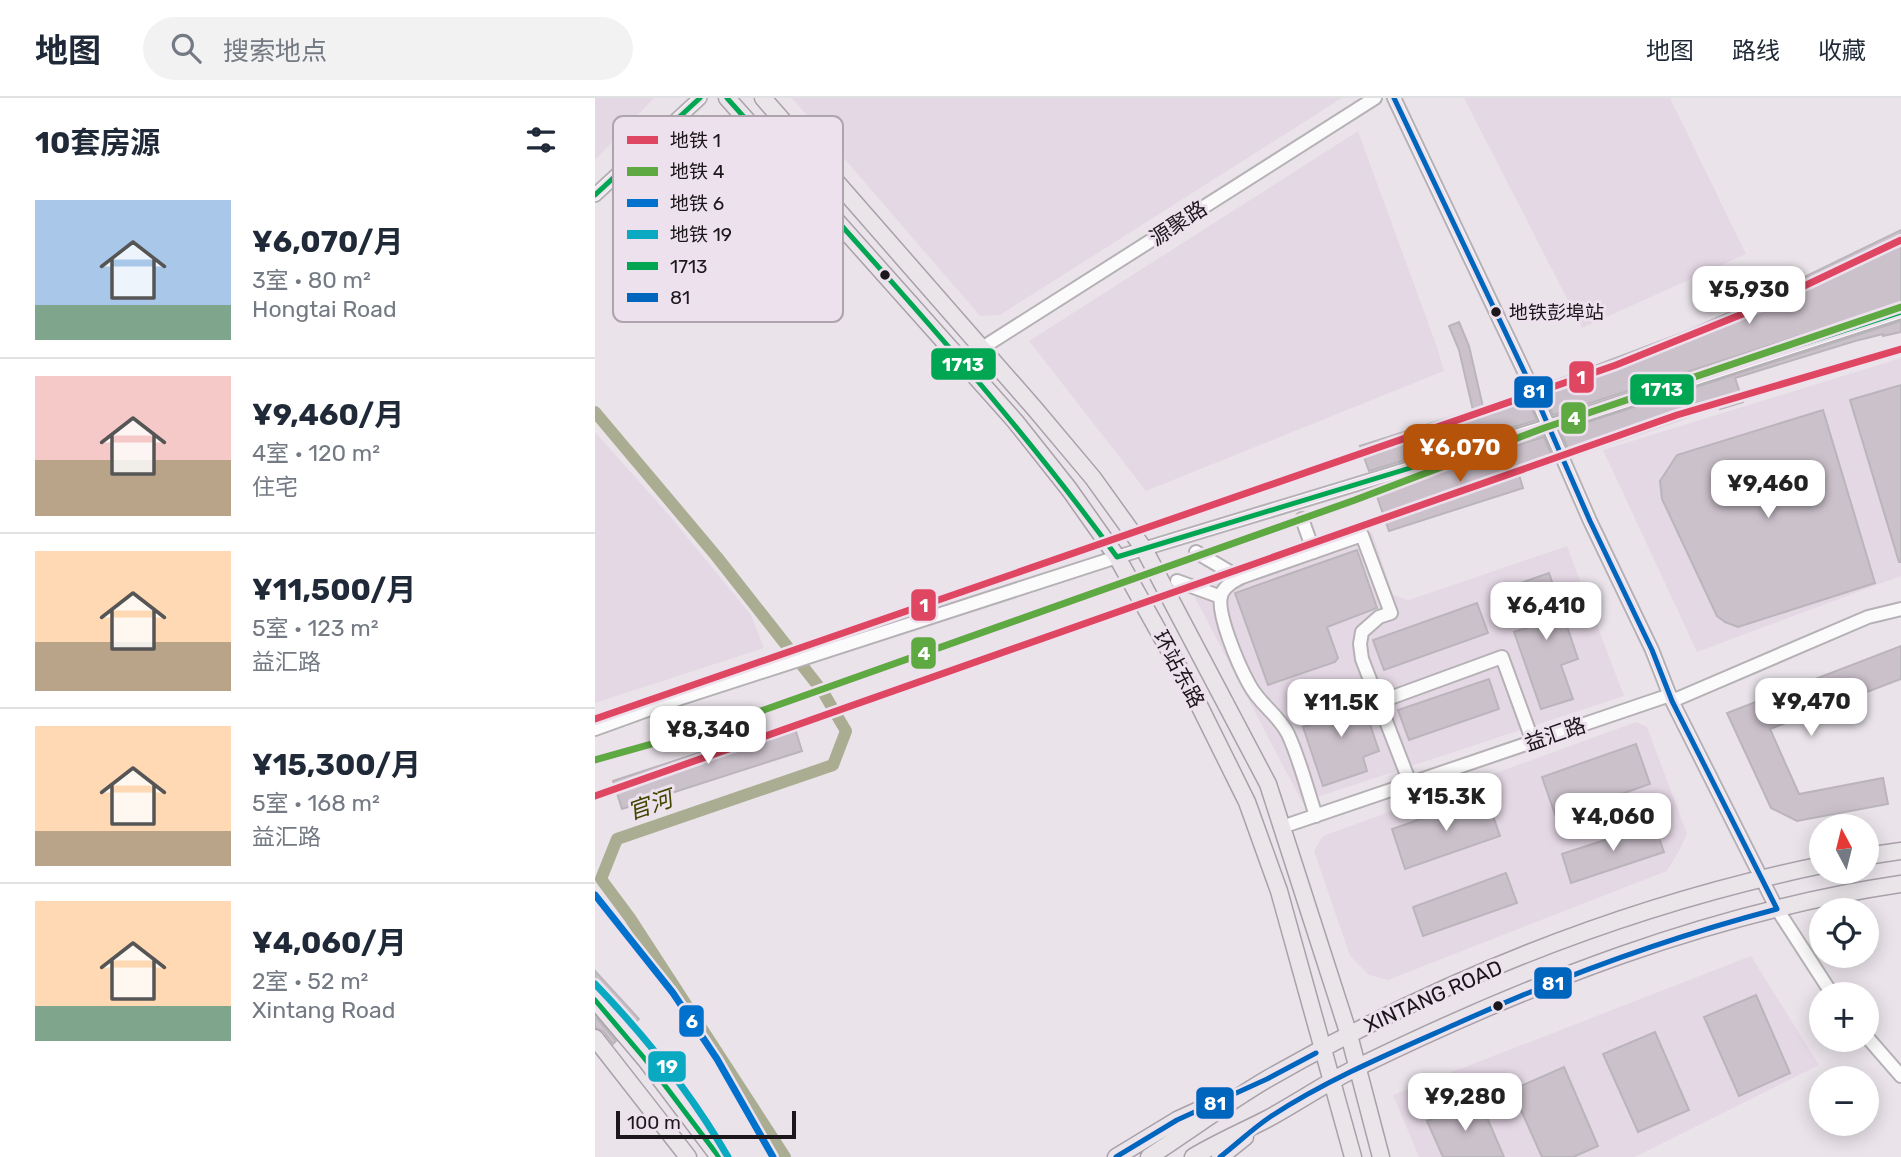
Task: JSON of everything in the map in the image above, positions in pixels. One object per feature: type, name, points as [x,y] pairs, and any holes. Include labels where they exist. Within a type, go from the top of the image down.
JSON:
[{"type":"main road","name":"环站东路","points":[[727,98],[743,116]]},
{"type":"main road","name":"环站东路","points":[[763,98],[779,116]]},
{"type":"main road","name":"环站东路","points":[[843,189],[1093,478],[1144,549],[1268,784],[1349,1035],[1381,1157]]},
{"type":"main road","name":"环站东路","points":[[843,228],[1015,421],[1069,489],[1117,557],[1193,693],[1247,802],[1279,891],[1353,1157]]},
{"type":"main road","points":[[1879,854],[1901,851]]},
{"type":"main road","name":"XINTANG ROAD","points":[[1149,1157],[1267,1079],[1349,1035],[1461,982],[1591,928],[1760,878],[1809,868]]},
{"type":"main road","name":"XINTANG ROAD","points":[[1193,1157],[1357,1068],[1498,1004],[1589,967],[1668,939],[1777,909],[1901,884]]},
{"type":"main road","points":[[595,1000],[645,1059],[719,1157]]},
{"type":"main road","points":[[595,1038],[688,1157]]},
{"type":"main road","points":[[1116,1157],[1177,1120],[1267,1079]]},
{"type":"main road","points":[[1220,1157],[1269,1118]]},
{"type":"street","points":[[681,116],[700,98]]},
{"type":"street","name":"源聚路","points":[[982,348],[1375,98]]},
{"type":"street","points":[[1394,98],[1531,386],[1671,698],[1760,878],[1824,982]]},
{"type":"street","points":[[595,195],[613,178]]},
{"type":"street","points":[[595,729],[675,699],[1117,557],[1547,426],[1901,312]]},
{"type":"street","points":[[1301,519],[1314,552]]},
{"type":"street","points":[[1316,816],[1289,735],[1277,716],[1262,703],[1249,684],[1220,608],[1221,597],[1229,584],[1240,579],[1362,535],[1391,613],[1379,617],[1361,632],[1363,659],[1410,783]]},
{"type":"street","points":[[1196,552],[1240,579]]},
{"type":"street","points":[[1177,581],[1221,597]]},
{"type":"street","name":"益汇路","points":[[1282,827],[1671,698],[1868,617],[1901,609]]},
{"type":"street","points":[[1379,702],[1502,657],[1533,742]]},
{"type":"street","points":[[1879,1051],[1901,1076]]},
{"type":"shaded area","points":[[595,98],[654,98],[637,116],[613,116],[613,141],[595,160]]},
{"type":"shaded area","points":[[792,98],[1342,98],[1000,315],[980,316],[843,157],[843,116],[808,116]]},
{"type":"shaded area","points":[[1464,98],[1670,98],[1746,254],[1582,328]]},
{"type":"shaded area","points":[[1358,131],[1444,371],[1146,491],[1029,341]]},
{"type":"shaded area","points":[[1901,358],[1901,576],[1697,652],[1603,450]]},
{"type":"shaded area","points":[[595,432],[669,515],[751,615],[764,648],[595,703]]},
{"type":"shaded area","points":[[1372,532],[1393,595],[1409,600],[1567,546],[1624,696],[1302,802],[1192,592]]},
{"type":"shaded area","points":[[1636,722],[1647,727],[1687,834],[1667,871],[1388,980],[1369,975],[1350,956],[1314,851],[1323,836]]},
{"type":"shaded area","points":[[1751,956],[1819,1065],[1809,1066],[1809,1070],[1635,1157],[1419,1157],[1393,1095]]},
{"type":"building","points":[[1901,230],[1901,303],[1553,415],[1541,386],[1690,330]]},
{"type":"building","points":[[1901,321],[1901,332],[1855,341],[1735,378],[1743,402],[1696,414],[1572,457],[1560,431]]},
{"type":"building","points":[[1459,322],[1469,346],[1483,407],[1524,392],[1537,420],[1369,471],[1360,446],[1473,410],[1459,350],[1449,326]]},
{"type":"building","points":[[1901,385],[1901,562],[1899,562],[1850,400]]},
{"type":"building","points":[[1823,410],[1875,583],[1738,627],[1725,622],[1717,616],[1662,499],[1660,481],[1677,455]]},
{"type":"building","points":[[1544,437],[1555,463],[1519,475],[1523,488],[1389,531],[1374,488]]},
{"type":"building","points":[[1357,550],[1377,608],[1327,627],[1338,658],[1335,662],[1268,685],[1235,593]]},
{"type":"building","points":[[1549,573],[1578,659],[1561,665],[1573,699],[1541,709],[1514,632],[1532,626],[1518,584]]},
{"type":"building","points":[[1477,603],[1488,633],[1384,670],[1373,640]]},
{"type":"building","points":[[1901,646],[1901,679],[1770,729],[1799,794],[1883,778],[1888,804],[1834,814],[1809,814],[1809,819],[1797,821],[1771,808],[1727,713]]},
{"type":"building","points":[[1489,679],[1499,709],[1409,740],[1398,710]]},
{"type":"building","points":[[1359,692],[1379,751],[1363,757],[1367,771],[1323,786],[1303,727],[1319,722],[1314,708]]},
{"type":"building","points":[[793,722],[802,751],[622,809],[613,781]]},
{"type":"building","points":[[1636,744],[1650,784],[1556,817],[1542,777]]},
{"type":"building","points":[[1486,796],[1500,836],[1405,869],[1392,829]]},
{"type":"building","points":[[1654,824],[1664,852],[1571,883],[1562,854]]},
{"type":"building","points":[[1506,873],[1517,903],[1423,936],[1413,907]]},
{"type":"building","points":[[595,971],[639,1019],[631,1026],[603,993],[595,990]]},
{"type":"building","points":[[1756,995],[1790,1073],[1739,1096],[1704,1017]]},
{"type":"building","points":[[595,1016],[616,1041],[613,1044],[603,1031],[595,1028]]},
{"type":"building","points":[[1655,1032],[1689,1110],[1638,1132],[1603,1054]]},
{"type":"building","points":[[1564,1067],[1598,1146],[1573,1157],[1542,1157],[1512,1090]]},
{"type":"building","points":[[1479,1099],[1504,1157],[1443,1157],[1427,1121]]},
{"type":"waterway","name":"官河","points":[[595,412],[717,557],[823,692],[846,731],[833,765],[617,839],[601,879],[630,918],[785,1157]]},
{"type":"metro line","name":"1","points":[[595,719],[1616,365],[1760,307],[1901,240]]},
{"type":"metro line","name":"4","points":[[595,760],[730,722],[1355,500],[1544,428],[1901,307]]},
{"type":"metro line","name":"1","points":[[595,796],[1677,415],[1901,349]]},
{"type":"metro line","name":"6","points":[[595,895],[673,993],[717,1059],[773,1157]]},
{"type":"metro line","name":"19","points":[[595,984],[667,1066],[728,1157]]},
{"type":"transit line","name":"1713","points":[[681,116],[700,98]]},
{"type":"transit line","name":"1713","points":[[727,98],[743,116]]},
{"type":"transit line","name":"81","points":[[1220,1157],[1263,1122],[1292,1103],[1409,1045],[1535,990],[1614,960],[1777,909],[1672,701],[1652,650],[1590,521],[1531,386],[1394,98]]},
{"type":"transit line","name":"1713","points":[[595,195],[613,178]]},
{"type":"transit line","name":"1713","points":[[843,227],[977,380],[1117,557],[1568,420],[1901,312]]},
{"type":"transit line","name":"1713","points":[[595,1000],[645,1059],[719,1157]]},
{"type":"transit line","name":"81","points":[[1116,1157],[1177,1120],[1267,1079],[1316,1053]]},
{"type":"place","name":"地铁彭埠站","points":[[1496,312]]}]
